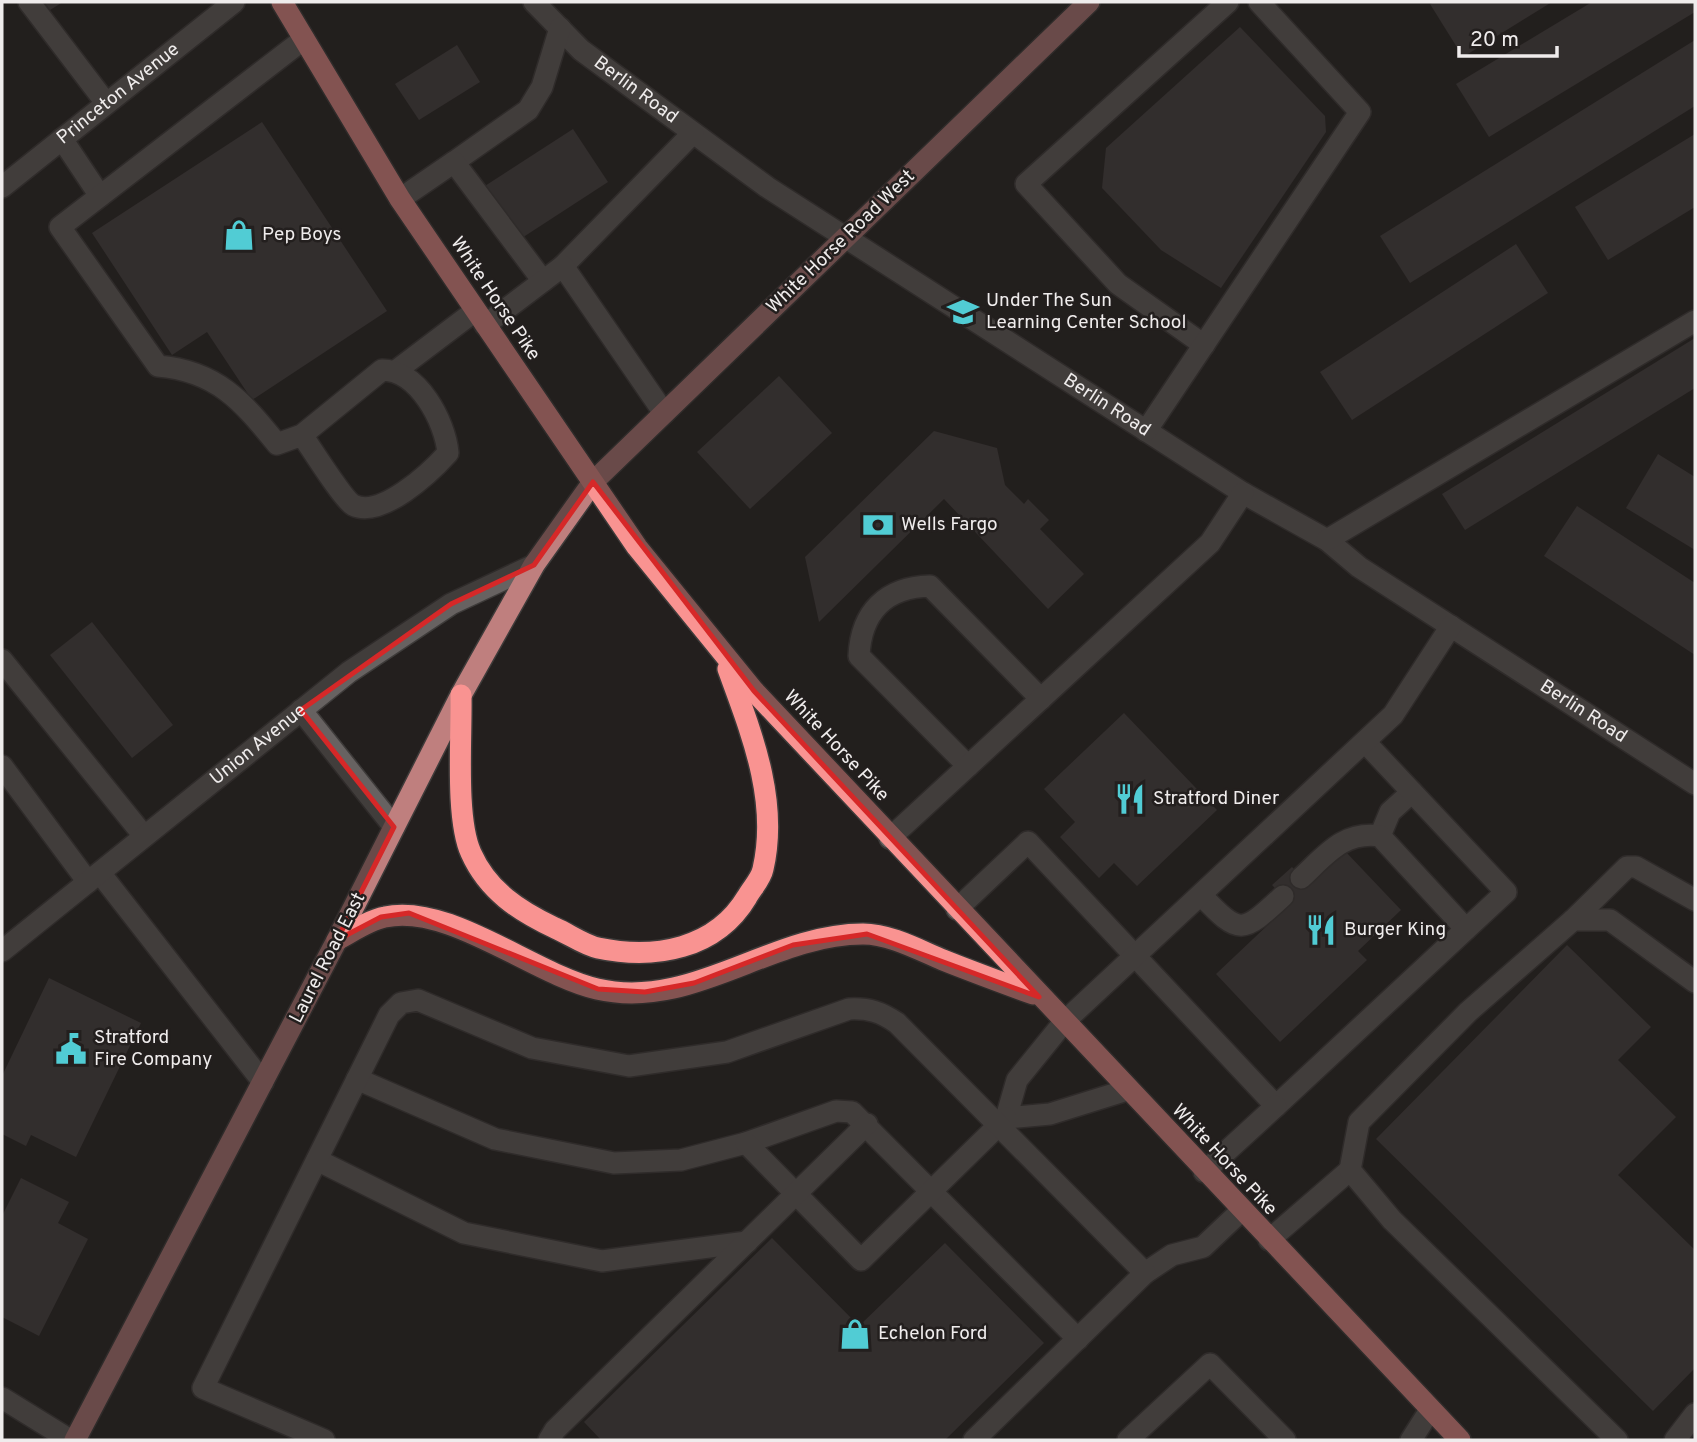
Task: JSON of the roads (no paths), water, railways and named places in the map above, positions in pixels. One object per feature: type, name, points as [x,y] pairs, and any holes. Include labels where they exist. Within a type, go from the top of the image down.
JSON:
[{"type":"highway","name":"White Horse Pike","points":[[282,2],[400,200],[637,547],[721,651],[754,691],[890,838],[1460,1440]]},
{"type":"highway","points":[[461,695],[463,827],[471,852],[490,885],[520,911],[597,948],[643,952],[681,948],[712,935],[740,909],[763,872],[767,835],[761,758],[721,651]]},
{"type":"highway","points":[[337,940],[381,917],[409,913],[439,921],[566,978],[598,989],[645,992],[682,987],[793,945],[834,936],[867,934],[903,943],[1039,996]]},
{"type":"main road","name":"White Horse Road West","points":[[593,482],[1089,2]]},
{"type":"main road","name":"Laurel Road East","points":[[73,1440],[337,940],[461,695],[534,565],[593,482]]},
{"type":"street","points":[[29,2],[106,103]]},
{"type":"street","name":"Princeton Avenue","points":[[2,187],[234,2]]},
{"type":"street","name":"Berlin Road","points":[[534,2],[581,50],[767,187],[1243,493],[1327,540],[1359,567],[1695,784]]},
{"type":"street","points":[[1204,345],[1118,284],[1026,184],[1228,2]]},
{"type":"street","points":[[1146,431],[1360,112],[1259,2]]},
{"type":"street","points":[[400,200],[528,110],[542,87],[560,28]]},
{"type":"street","points":[[304,39],[60,227],[158,366],[195,372],[222,386],[249,408],[276,444],[302,435],[382,370],[397,370],[543,281],[563,266],[693,132]]},
{"type":"street","points":[[62,139],[100,196]]},
{"type":"street","points":[[454,162],[543,281]]},
{"type":"street","points":[[563,266],[664,413]]},
{"type":"street","points":[[1327,540],[1695,321]]},
{"type":"street","points":[[302,435],[351,504],[367,509],[380,507],[432,471],[448,453],[446,434],[436,415],[410,379],[397,370]]},
{"type":"street","points":[[890,838],[1210,543],[1243,493]]},
{"type":"street","name":"Union Avenue","points":[[2,951],[349,672],[451,604],[534,565]]},
{"type":"street","points":[[968,766],[859,656],[860,637],[866,619],[878,603],[902,589],[930,586],[1041,699]]},
{"type":"street","points":[[746,1143],[862,1260],[1003,1122],[1017,1080],[1063,1022],[1393,715],[1451,626]]},
{"type":"street","points":[[2,660],[144,836]]},
{"type":"street","points":[[301,710],[394,827]]},
{"type":"street","points":[[1204,1172],[1506,892],[1365,742]]},
{"type":"street","points":[[2,766],[263,1082]]},
{"type":"street","points":[[1380,836],[1390,812],[1412,792]]},
{"type":"street","points":[[1301,878],[1341,841],[1367,834],[1380,836],[1466,929]]},
{"type":"street","points":[[957,909],[1028,842],[1276,1106]]},
{"type":"street","points":[[1269,1240],[1350,1170],[1359,1122],[1468,1012],[1573,920],[1627,867],[1636,867],[1695,900]]},
{"type":"street","points":[[1201,895],[1223,918],[1238,926],[1254,924],[1283,896]]},
{"type":"street","points":[[1573,920],[1610,920],[1695,982]]},
{"type":"street","points":[[324,1440],[203,1388],[389,1015],[394,1008],[410,1000],[427,1002],[532,1048],[629,1066],[727,1052],[849,1009],[866,1008],[883,1013],[1003,1122],[1145,1273]]},
{"type":"street","points":[[357,1079],[495,1139],[614,1163],[681,1160],[746,1143],[836,1111],[852,1112],[867,1124],[1078,1339]]},
{"type":"street","points":[[1003,1122],[1050,1114],[1127,1090]]},
{"type":"street","points":[[557,1437],[747,1242],[867,1124]]},
{"type":"street","points":[[317,1160],[464,1233],[602,1261],[747,1242]]},
{"type":"street","points":[[1350,1170],[1392,1220],[1616,1440]]},
{"type":"street","points":[[974,1440],[1145,1273],[1172,1255],[1203,1247],[1241,1211]]},
{"type":"street","points":[[1128,1440],[1210,1364],[1285,1440]]},
{"type":"street","points":[[2,1398],[73,1440]]},
{"type":"street","points":[[1411,1440],[1430,1410]]},
{"type":"street","points":[[1675,1440],[1695,1414]]},
{"type":"place","name":"Pep Boys","points":[[239,235]]},
{"type":"place","name":"Under The Sun Learning Center School","points":[[963,312]]},
{"type":"place","name":"Wells Fargo","points":[[878,525]]},
{"type":"place","name":"Stratford Diner","points":[[1130,799]]},
{"type":"place","name":"Burger King","points":[[1321,930]]},
{"type":"place","name":"Stratford Fire Company","points":[[71,1049]]},
{"type":"place","name":"Echelon Ford","points":[[855,1334]]}]
